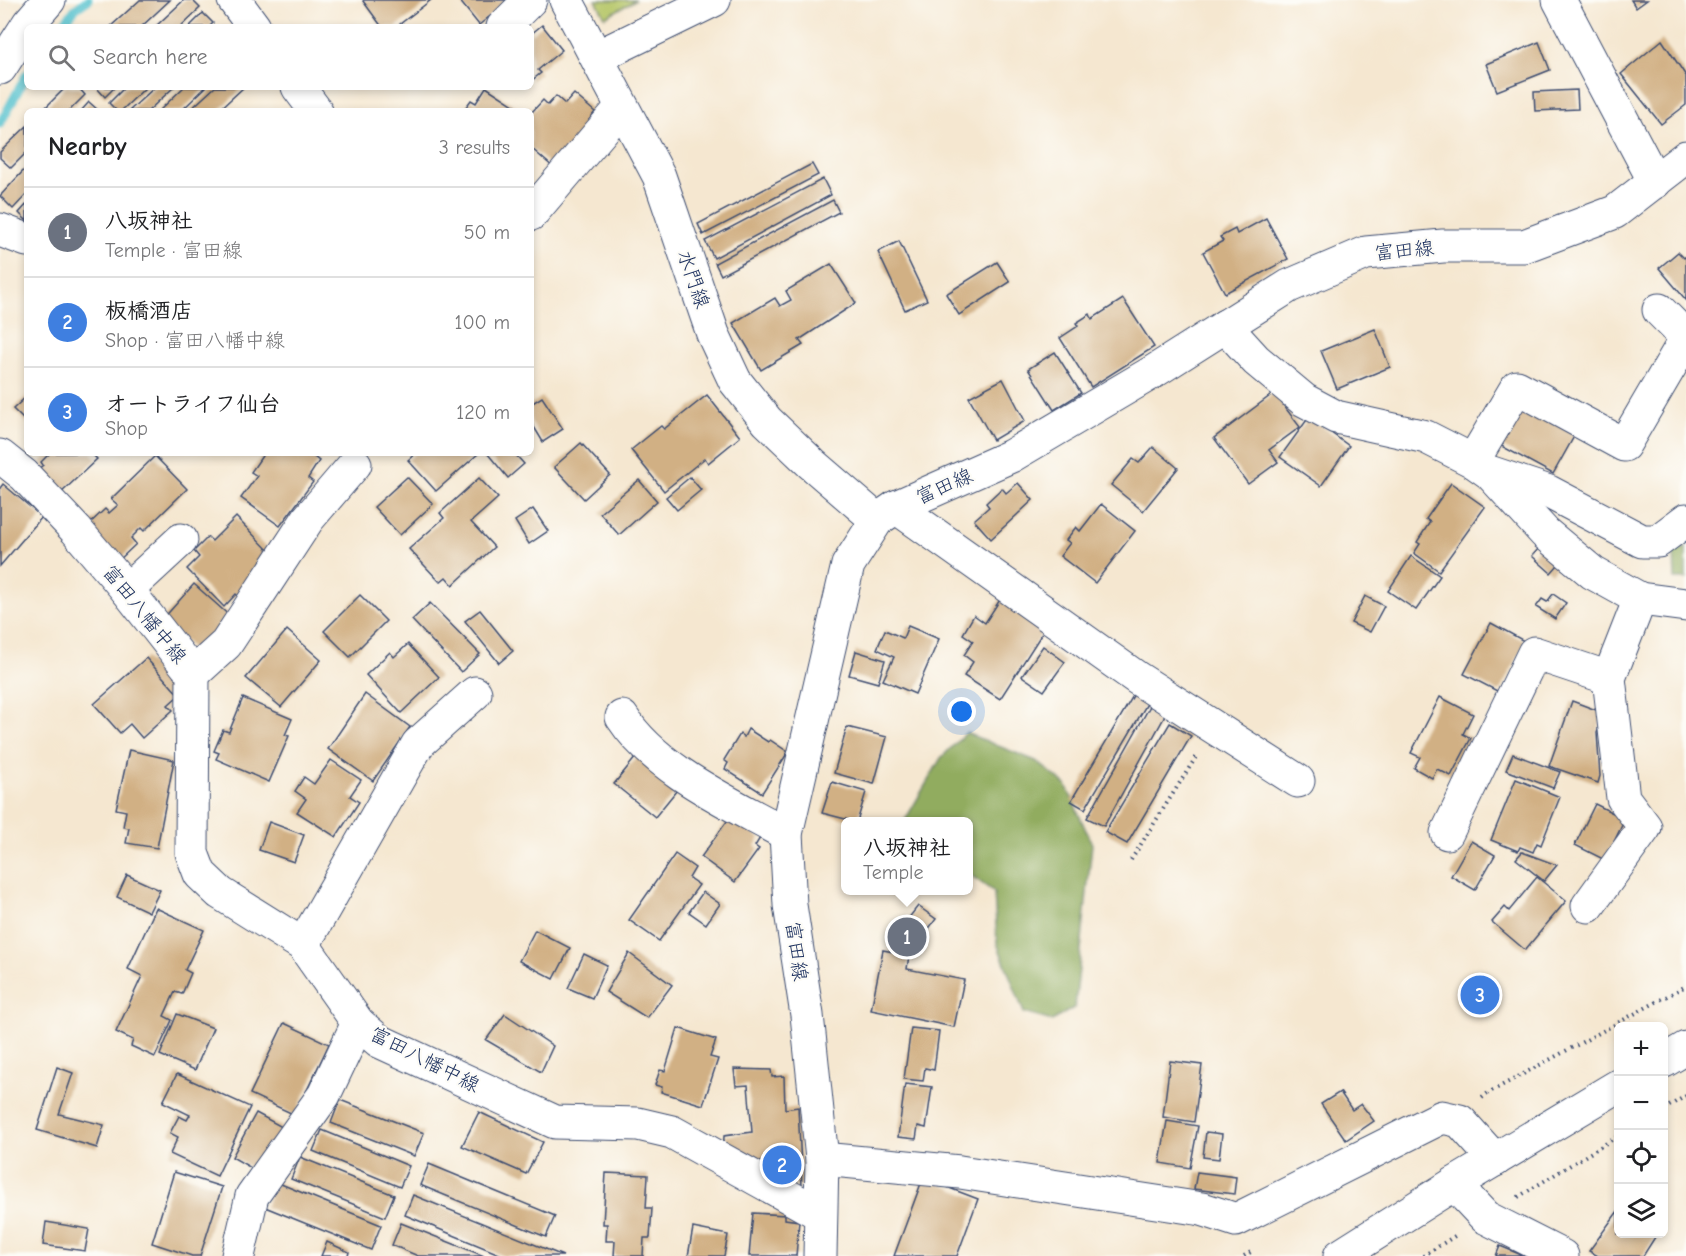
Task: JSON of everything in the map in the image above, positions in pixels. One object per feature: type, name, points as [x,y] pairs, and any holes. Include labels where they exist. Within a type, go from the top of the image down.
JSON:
[{"type":"street","points":[[28,24],[49,0]]},
{"type":"street","points":[[234,0],[252,24]]},
{"type":"street","points":[[505,24],[530,0]]},
{"type":"street","name":"水門線","points":[[566,0],[621,108],[659,176],[713,334],[735,381],[767,421],[812,464],[1298,781]]},
{"type":"street","points":[[597,57],[714,0]]},
{"type":"street","points":[[1559,0],[1655,182]]},
{"type":"street","points":[[0,68],[24,31]]},
{"type":"street","points":[[300,90],[314,108]]},
{"type":"street","points":[[534,210],[621,108]]},
{"type":"street","name":"富田線","points":[[820,1256],[822,1159],[807,1015],[790,905],[786,834],[848,565],[886,513],[1011,456],[1153,372],[1289,286],[1366,253],[1443,246],[1524,246],[1615,212],[1686,157]]},
{"type":"street","points":[[0,230],[24,239]]},
{"type":"street","points":[[1481,467],[1517,387],[1624,445],[1686,338],[1659,310]]},
{"type":"street","points":[[1225,326],[1256,360],[1304,400],[1336,417],[1426,437],[1481,467],[1549,492],[1642,541],[1658,541],[1686,520]]},
{"type":"street","name":"富田八幡中線","points":[[0,456],[24,475],[76,530],[128,590],[193,674],[192,853],[200,874],[220,893],[303,945],[358,1023],[380,1041],[555,1122],[638,1124],[672,1132],[820,1214]]},
{"type":"street","points":[[193,674],[226,644],[308,519],[355,464]]},
{"type":"street","points":[[1481,467],[1545,533],[1593,573],[1640,599],[1686,605]]},
{"type":"street","points":[[128,590],[181,540]]},
{"type":"street","points":[[1588,906],[1645,827],[1623,798],[1609,678],[1640,599]]},
{"type":"street","points":[[1447,833],[1534,653],[1609,678]]},
{"type":"street","points":[[303,945],[418,744],[475,693]]},
{"type":"street","points":[[622,717],[633,735],[649,750],[684,775],[786,834]]},
{"type":"street","points":[[238,1256],[252,1196],[324,1095],[358,1023]]},
{"type":"street","points":[[1668,1059],[1686,1048]]},
{"type":"street","points":[[1340,1256],[1454,1184],[1614,1088]]},
{"type":"street","points":[[822,1159],[971,1174],[1202,1209],[1236,1220],[1442,1117],[1460,1121],[1495,1160]]},
{"type":"street","points":[[1454,1184],[1485,1217],[1562,1256]]},
{"type":"path","points":[[1131,860],[1214,728]]},
{"type":"path","points":[[1668,1107],[1686,1096]]},
{"type":"green space","points":[[596,0],[636,0],[605,17]]},
{"type":"green space","points":[[1686,547],[1686,579],[1675,579],[1674,552]]},
{"type":"green space","points":[[966,733],[1036,761],[1066,785],[1092,844],[1075,1007],[1052,1021],[1024,1013],[997,943],[994,892],[973,877],[973,817],[907,817],[941,758]]},
{"type":"building","points":[[140,0],[170,0],[144,24],[113,24]]},
{"type":"building","points":[[184,0],[192,0],[200,8],[183,24],[158,24]]},
{"type":"building","points":[[431,0],[400,24],[380,24],[363,1]]},
{"type":"building","points":[[459,0],[510,0],[480,24]]},
{"type":"building","points":[[1631,0],[1647,0],[1636,8]]},
{"type":"building","points":[[203,13],[213,23],[212,24],[192,24]]},
{"type":"building","points":[[542,25],[562,50],[538,70],[541,73],[534,79],[534,32]]},
{"type":"building","points":[[1662,40],[1686,76],[1686,105],[1661,124],[1621,74]]},
{"type":"building","points":[[1539,42],[1550,70],[1497,91],[1486,64]]},
{"type":"building","points":[[63,90],[81,90],[85,95],[72,108],[45,108]]},
{"type":"building","points":[[99,90],[112,90],[105,97]]},
{"type":"building","points":[[122,90],[143,90],[124,108],[114,108],[109,103]]},
{"type":"building","points":[[152,90],[171,90],[151,108],[132,108]]},
{"type":"building","points":[[181,90],[203,90],[184,108],[162,108]]},
{"type":"building","points":[[212,90],[241,90],[221,108],[192,108]]},
{"type":"building","points":[[484,90],[491,90],[518,108],[465,108],[471,100],[476,103]]},
{"type":"building","points":[[1577,90],[1578,109],[1535,111],[1534,92]]},
{"type":"building","points":[[574,94],[595,112],[589,120],[593,124],[554,168],[534,151],[534,110],[543,100],[548,105],[556,96],[565,104]]},
{"type":"building","points":[[89,102],[96,108],[84,108]]},
{"type":"building","points":[[24,129],[24,155],[11,168],[0,158],[0,152]]},
{"type":"building","points":[[812,164],[818,175],[703,235],[698,224]]},
{"type":"building","points":[[24,170],[24,197],[13,209],[0,196]]},
{"type":"building","points":[[823,179],[831,195],[714,258],[705,241]]},
{"type":"building","points":[[833,200],[839,212],[721,275],[715,263]]},
{"type":"building","points":[[24,207],[24,218],[19,213]]},
{"type":"building","points":[[1266,218],[1288,259],[1225,293],[1203,252],[1223,241],[1220,237],[1235,229],[1237,234]]},
{"type":"building","points":[[899,241],[927,300],[905,310],[878,252]]},
{"type":"building","points":[[1678,252],[1684,258],[1686,256],[1686,300],[1659,268]]},
{"type":"building","points":[[997,262],[1010,282],[959,315],[946,294]]},
{"type":"building","points":[[831,264],[856,303],[799,340],[803,345],[761,370],[733,323],[775,298],[780,306],[791,300],[786,291]]},
{"type":"building","points":[[1123,299],[1154,347],[1091,387],[1060,338],[1078,326],[1076,323],[1090,314],[1092,319]]},
{"type":"building","points":[[1375,329],[1390,367],[1337,389],[1321,351]]},
{"type":"building","points":[[1055,352],[1081,393],[1054,410],[1028,369]]},
{"type":"building","points":[[1003,379],[1025,421],[993,440],[969,397]]},
{"type":"building","points":[[1274,393],[1300,427],[1269,450],[1278,462],[1248,484],[1214,438]]},
{"type":"building","points":[[707,395],[740,437],[708,463],[705,458],[664,491],[631,450],[661,426],[664,429]]},
{"type":"building","points":[[542,397],[563,429],[543,442],[534,427],[534,402]]},
{"type":"building","points":[[24,399],[24,420],[13,409]]},
{"type":"building","points":[[1530,405],[1577,431],[1553,474],[1494,442],[1511,410]]},
{"type":"building","points":[[1309,417],[1349,446],[1321,486],[1280,457]]},
{"type":"building","points":[[581,443],[610,475],[584,499],[554,467]]},
{"type":"building","points":[[1153,447],[1178,468],[1143,511],[1111,485],[1133,459],[1139,463]]},
{"type":"building","points":[[47,456],[94,456],[97,459],[60,494],[37,470],[43,465],[41,462]]},
{"type":"building","points":[[155,456],[187,489],[144,531],[141,528],[131,538],[136,544],[116,563],[84,529],[105,509],[109,513],[118,505],[111,499]]},
{"type":"building","points":[[262,456],[313,456],[319,461],[308,478],[313,482],[280,526],[241,498],[257,476],[251,472]]},
{"type":"building","points":[[413,456],[476,456],[436,491],[408,460]]},
{"type":"building","points":[[490,456],[517,456],[524,464],[508,478]]},
{"type":"building","points":[[407,477],[433,504],[400,535],[374,507]]},
{"type":"building","points":[[690,477],[701,490],[677,510],[666,497]]},
{"type":"building","points":[[479,478],[498,498],[471,522],[494,547],[453,585],[446,577],[440,582],[409,549],[444,518],[440,513]]},
{"type":"building","points":[[639,480],[657,501],[619,535],[600,513]]},
{"type":"building","points":[[1018,483],[1033,500],[991,539],[974,520],[989,507],[986,503],[1002,488],[1006,493]]},
{"type":"building","points":[[1451,483],[1485,507],[1439,571],[1414,553],[1420,544],[1417,542],[1430,522],[1426,519]]},
{"type":"building","points":[[3,484],[42,517],[0,566],[0,488]]},
{"type":"building","points":[[1101,504],[1135,531],[1095,583],[1060,556],[1070,543],[1066,540],[1076,527],[1080,531]]},
{"type":"building","points":[[533,509],[548,531],[529,544],[515,521]]},
{"type":"building","points":[[236,517],[273,555],[242,600],[236,594],[224,607],[187,569],[199,557],[194,551],[208,537],[212,541]]},
{"type":"building","points":[[1546,540],[1565,557],[1551,573],[1532,556]]},
{"type":"building","points":[[1411,556],[1440,576],[1416,610],[1388,591]]},
{"type":"building","points":[[194,584],[233,619],[200,655],[162,620]]},
{"type":"building","points":[[1553,594],[1566,603],[1555,619],[1536,607],[1542,599],[1547,602]]},
{"type":"building","points":[[360,595],[386,621],[350,657],[324,631]]},
{"type":"building","points":[[1003,595],[1048,624],[1000,699],[964,676],[973,662],[964,655],[973,641],[963,634],[974,615],[985,623]]},
{"type":"building","points":[[1365,596],[1384,606],[1370,632],[1351,623]]},
{"type":"building","points":[[430,603],[480,654],[461,672],[412,620]]},
{"type":"building","points":[[480,610],[513,651],[499,663],[465,621]]},
{"type":"building","points":[[1491,623],[1526,642],[1499,692],[1464,674]]},
{"type":"building","points":[[908,626],[939,639],[915,694],[883,680],[894,657],[877,649],[885,630],[903,638]]},
{"type":"building","points":[[287,630],[321,660],[281,707],[246,678]]},
{"type":"building","points":[[408,644],[439,677],[401,713],[366,675],[390,652],[394,657]]},
{"type":"building","points":[[1043,646],[1065,662],[1044,691],[1022,676]]},
{"type":"building","points":[[856,651],[885,660],[878,683],[849,675]]},
{"type":"building","points":[[146,658],[179,695],[168,705],[173,710],[142,738],[130,724],[120,733],[94,704]]},
{"type":"building","points":[[365,694],[410,727],[373,781],[328,749]]},
{"type":"building","points":[[1134,694],[1148,702],[1085,809],[1071,801]]},
{"type":"building","points":[[1440,697],[1473,714],[1463,734],[1471,738],[1451,776],[1437,769],[1432,778],[1414,768],[1420,757],[1411,753]]},
{"type":"building","points":[[243,698],[292,719],[285,735],[289,736],[269,782],[216,759],[219,753],[214,751],[223,730],[229,732]]},
{"type":"building","points":[[1572,701],[1604,713],[1597,733],[1600,776],[1598,783],[1549,766]]},
{"type":"building","points":[[1150,706],[1166,714],[1104,826],[1087,818]]},
{"type":"building","points":[[1170,723],[1191,736],[1127,844],[1105,832]]},
{"type":"building","points":[[847,727],[887,737],[874,784],[834,773]]},
{"type":"building","points":[[748,729],[788,752],[762,793],[725,769],[728,763],[724,760],[740,734],[744,737]]},
{"type":"building","points":[[129,750],[174,760],[157,848],[126,843],[129,828],[123,827],[126,811],[116,809]]},
{"type":"building","points":[[640,752],[681,785],[655,817],[614,784]]},
{"type":"building","points":[[1513,754],[1560,772],[1553,788],[1506,770]]},
{"type":"building","points":[[331,760],[361,780],[350,796],[359,802],[336,837],[297,812],[306,799],[295,791],[304,777],[314,784]]},
{"type":"building","points":[[1516,779],[1560,797],[1541,845],[1537,843],[1533,852],[1520,847],[1518,851],[1491,840]]},
{"type":"building","points":[[832,782],[866,792],[858,817],[841,818],[822,813]]},
{"type":"building","points":[[1595,804],[1625,819],[1605,860],[1575,845]]},
{"type":"building","points":[[730,817],[760,838],[755,846],[759,849],[735,882],[701,857]]},
{"type":"building","points":[[269,822],[304,835],[294,862],[259,850]]},
{"type":"building","points":[[1471,841],[1495,855],[1475,890],[1451,876]]},
{"type":"building","points":[[1522,852],[1557,865],[1544,881],[1516,859]]},
{"type":"building","points":[[675,854],[695,868],[689,878],[699,885],[659,941],[629,920]]},
{"type":"building","points":[[127,875],[160,890],[149,912],[117,897]]},
{"type":"building","points":[[1537,877],[1566,901],[1525,950],[1492,922],[1505,907],[1509,911]]},
{"type":"building","points":[[703,892],[720,904],[706,924],[689,912]]},
{"type":"building","points":[[918,906],[936,919],[915,947],[897,933]]},
{"type":"building","points":[[156,908],[204,930],[185,970],[191,973],[182,994],[175,992],[164,1016],[172,1020],[155,1057],[131,1046],[133,1040],[116,1032],[142,976],[128,969]]},
{"type":"building","points":[[535,930],[570,948],[554,979],[519,961]]},
{"type":"building","points":[[883,950],[909,955],[907,969],[964,980],[954,1027],[871,1010]]},
{"type":"building","points":[[629,953],[672,985],[647,1018],[606,992]]},
{"type":"building","points":[[584,954],[607,965],[592,998],[568,988]]},
{"type":"building","points":[[177,1014],[213,1028],[195,1070],[160,1055]]},
{"type":"building","points":[[505,1014],[553,1046],[541,1072],[486,1040]]},
{"type":"building","points":[[284,1023],[329,1044],[295,1115],[250,1094]]},
{"type":"building","points":[[678,1028],[716,1040],[710,1057],[718,1059],[703,1105],[661,1092],[662,1087],[655,1085],[660,1070],[665,1071]]},
{"type":"building","points":[[911,1028],[939,1031],[934,1070],[925,1068],[923,1081],[904,1079]]},
{"type":"building","points":[[1170,1061],[1202,1065],[1194,1122],[1163,1117]]},
{"type":"building","points":[[57,1067],[73,1073],[59,1114],[104,1125],[97,1148],[37,1130]]},
{"type":"building","points":[[734,1069],[771,1070],[772,1077],[784,1076],[785,1109],[798,1107],[802,1186],[723,1154],[724,1136],[752,1132],[748,1085],[736,1086]]},
{"type":"building","points":[[177,1074],[250,1107],[217,1176],[170,1154],[178,1137],[170,1133],[179,1116],[187,1120],[190,1115],[163,1102]]},
{"type":"building","points":[[905,1084],[932,1087],[926,1128],[918,1126],[916,1139],[898,1137]]},
{"type":"building","points":[[1340,1092],[1352,1110],[1361,1104],[1374,1121],[1346,1140],[1321,1104]]},
{"type":"building","points":[[340,1100],[424,1133],[414,1156],[331,1123]]},
{"type":"building","points":[[479,1112],[543,1142],[526,1174],[462,1146]]},
{"type":"building","points":[[256,1113],[282,1127],[258,1172],[232,1157]]},
{"type":"building","points":[[1167,1121],[1198,1126],[1190,1168],[1160,1163]]},
{"type":"building","points":[[322,1130],[409,1166],[400,1187],[313,1151]]},
{"type":"building","points":[[1206,1132],[1222,1134],[1219,1159],[1203,1157]]},
{"type":"building","points":[[300,1157],[394,1195],[385,1217],[291,1179]]},
{"type":"building","points":[[429,1164],[555,1216],[546,1237],[420,1185]]},
{"type":"building","points":[[174,1172],[222,1187],[200,1256],[192,1256],[152,1243]]},
{"type":"building","points":[[1197,1172],[1236,1177],[1234,1194],[1194,1189]]},
{"type":"building","points":[[606,1173],[648,1175],[646,1208],[652,1208],[650,1238],[644,1238],[643,1256],[614,1256],[615,1241],[606,1241],[607,1224],[603,1224]]},
{"type":"building","points":[[923,1178],[978,1199],[957,1256],[894,1256]]},
{"type":"building","points":[[276,1182],[381,1225],[371,1250],[265,1207]]},
{"type":"building","points":[[413,1195],[563,1256],[504,1256],[405,1215]]},
{"type":"building","points":[[753,1213],[785,1215],[785,1219],[799,1221],[796,1256],[749,1256]]},
{"type":"building","points":[[1614,1217],[1614,1238],[1654,1238],[1643,1256],[1598,1256],[1589,1251]]},
{"type":"building","points":[[46,1222],[89,1229],[85,1251],[43,1245]]},
{"type":"building","points":[[401,1223],[484,1256],[418,1256],[392,1245]]},
{"type":"building","points":[[693,1228],[728,1235],[724,1256],[688,1256]]},
{"type":"building","points":[[327,1242],[349,1252],[348,1256],[321,1256]]},
{"type":"building","points":[[1500,1246],[1524,1256],[1496,1256]]},
{"type":"waterway","points":[[63,24],[75,9],[88,0]]},
{"type":"waterway","points":[[0,124],[24,80]]},
{"type":"place","name":"八坂神社","points":[[907,937]]},
{"type":"place","name":"オートライフ仙台","points":[[1480,995]]},
{"type":"place","name":"板橋酒店","points":[[782,1165]]}]
